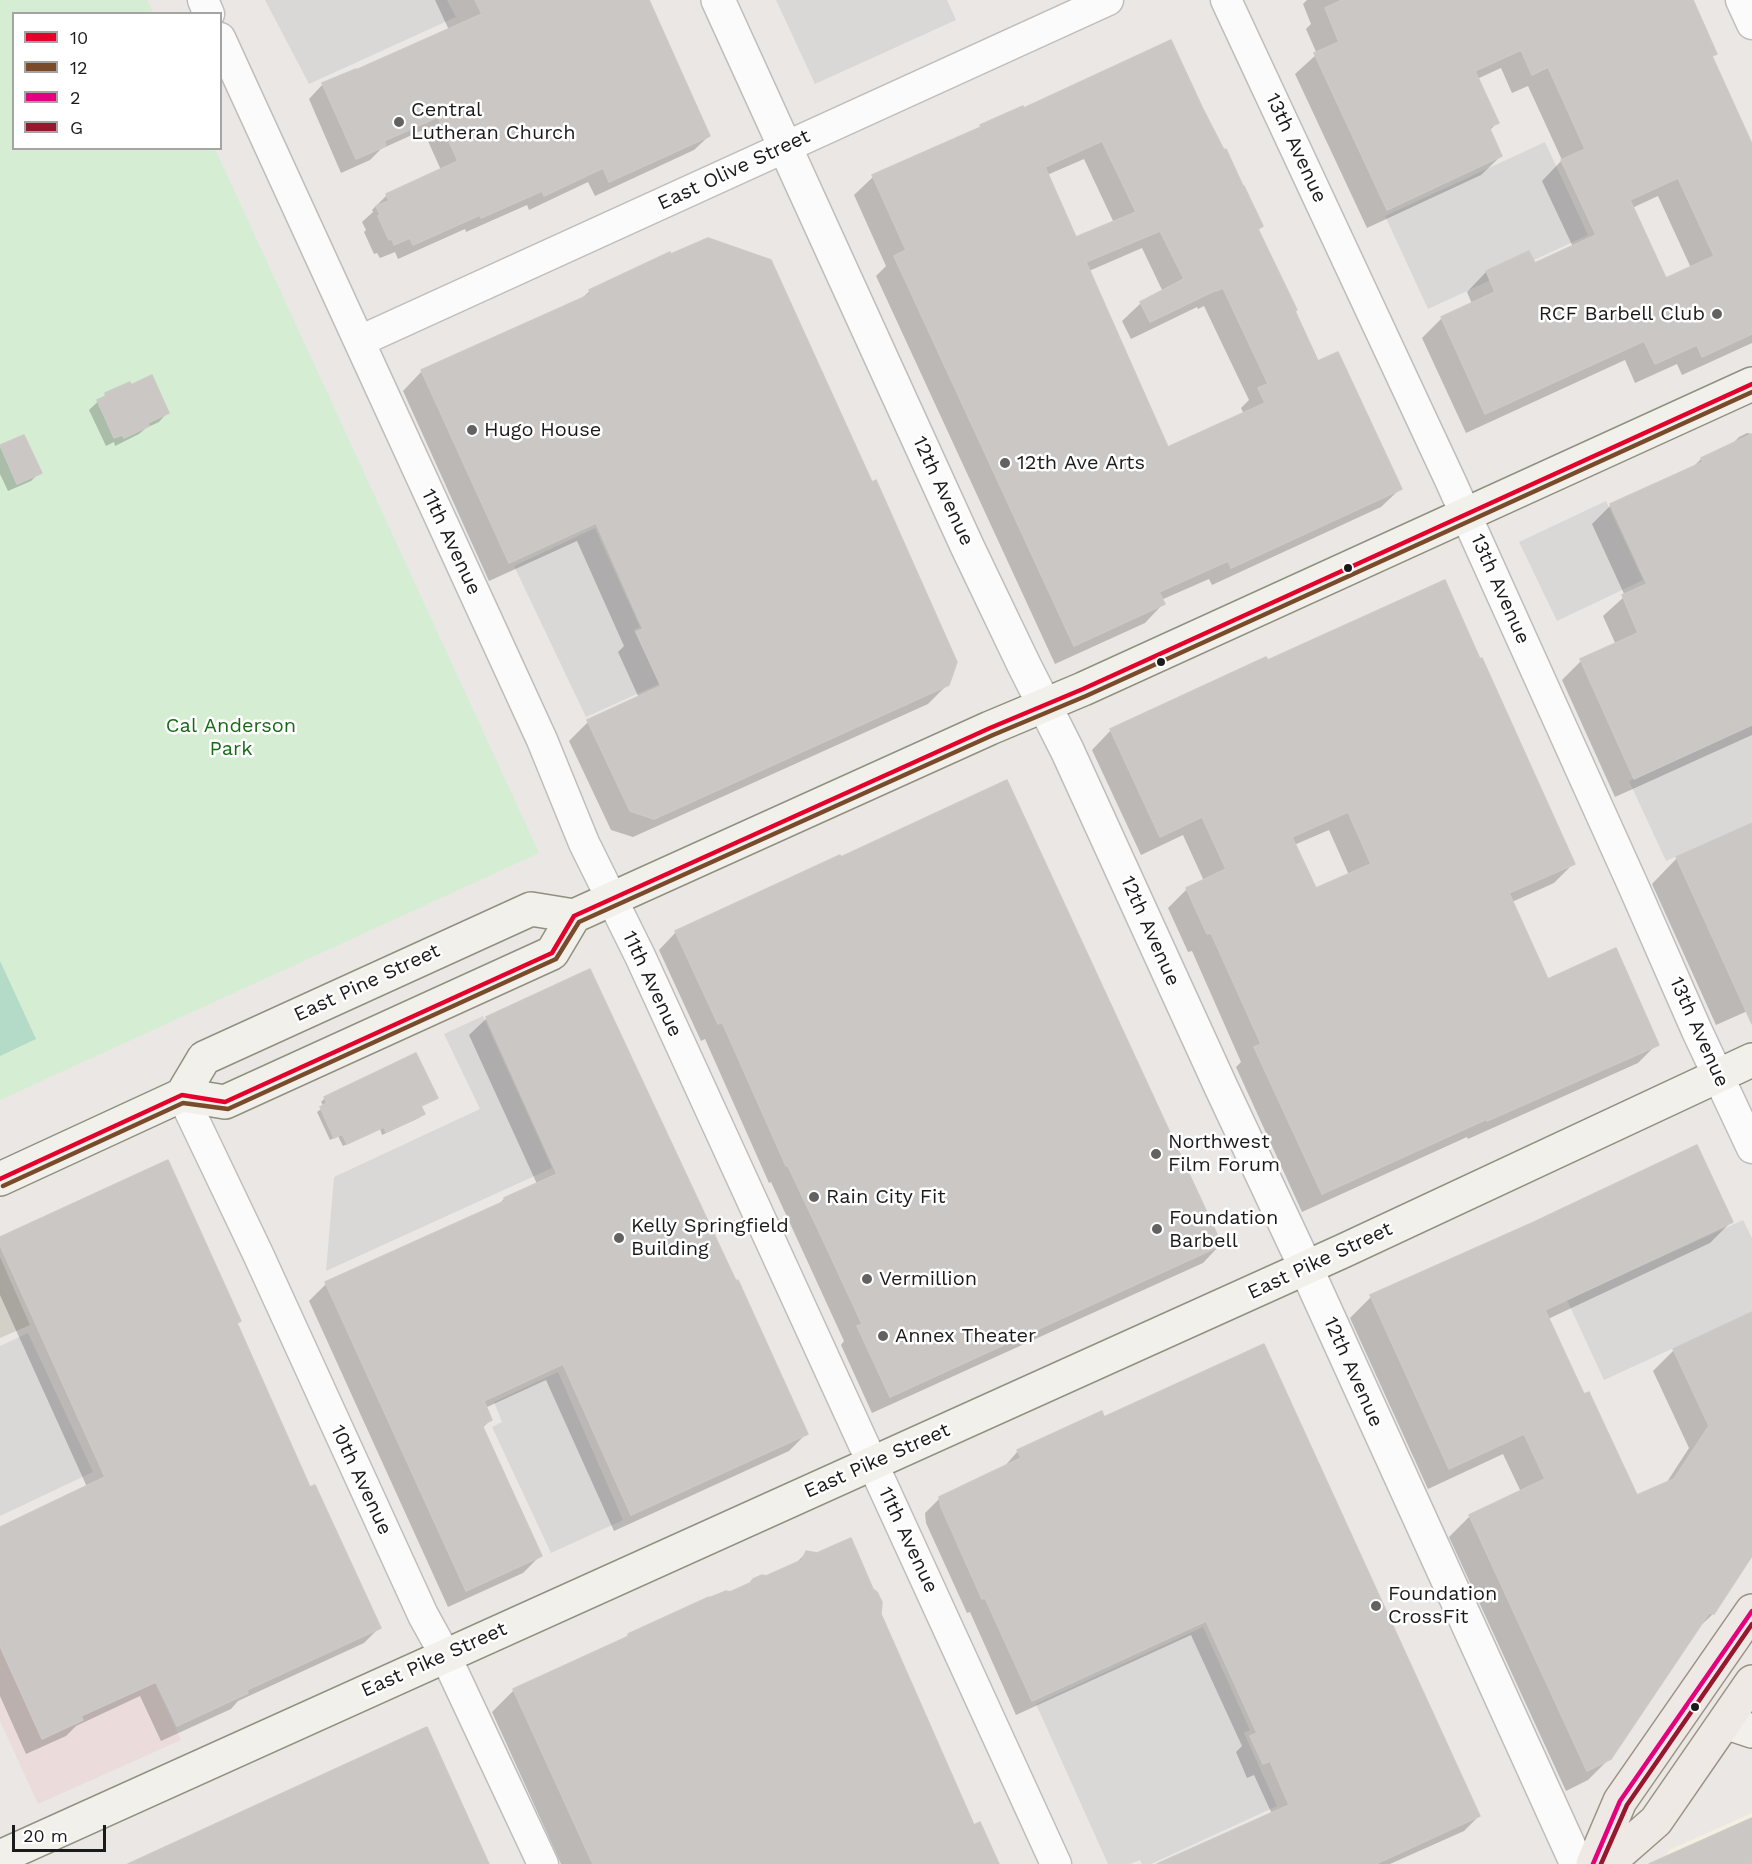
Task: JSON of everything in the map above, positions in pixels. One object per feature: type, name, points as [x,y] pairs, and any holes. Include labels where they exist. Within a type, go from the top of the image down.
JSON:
[{"type":"main road","points":[[2,1173],[182,1095],[225,1102],[552,953],[574,916],[982,731],[1044,706],[1752,384]]},
{"type":"main road","name":"East Pine Street","points":[[182,1095],[204,1058],[210,1055],[531,909],[574,916]]},
{"type":"main road","name":"East Pike Street","points":[[0,1857],[1306,1268],[1752,1060]]},
{"type":"main road","points":[[1593,1864],[1620,1801],[1752,1611]]},
{"type":"main road","points":[[1606,1864],[1656,1821],[1738,1726],[1752,1682]]},
{"type":"street","name":"12th Avenue","points":[[718,0],[967,546],[1067,750],[1306,1268],[1577,1864]]},
{"type":"street","name":"East Olive Street","points":[[360,341],[1108,0]]},
{"type":"street","name":"13th Avenue","points":[[1226,0],[1466,514],[1752,1148]]},
{"type":"street","points":[[1741,0],[1752,24]]},
{"type":"street","name":"11th Avenue","points":[[222,42],[542,740],[584,843],[654,988],[1056,1864]]},
{"type":"street","name":"10th Avenue","points":[[182,1095],[263,1265],[423,1615],[445,1655],[543,1864]]},
{"type":"shaded area","points":[[265,0],[447,0],[456,17],[309,84]]},
{"type":"shaded area","points":[[776,0],[947,0],[956,20],[815,84]]},
{"type":"shaded area","points":[[1545,142],[1588,235],[1428,309],[1385,216]]},
{"type":"shaded area","points":[[1606,501],[1643,580],[1557,621],[1519,542]]},
{"type":"shaded area","points":[[595,528],[640,627],[634,630],[659,684],[586,717],[514,566]]},
{"type":"shaded area","points":[[1752,725],[1752,822],[1666,861],[1629,781]]},
{"type":"shaded area","points":[[483,1016],[552,1168],[326,1271],[334,1177],[480,1109],[444,1034]]},
{"type":"shaded area","points":[[1743,1220],[1752,1238],[1752,1312],[1604,1380],[1567,1300]]},
{"type":"shaded area","points":[[0,1257],[30,1325],[0,1338]]},
{"type":"shaded area","points":[[28,1333],[93,1472],[0,1516],[0,1346]]},
{"type":"shaded area","points":[[558,1372],[623,1520],[551,1553],[492,1427],[502,1422],[494,1402]]},
{"type":"shaded area","points":[[106,1578],[181,1740],[38,1804],[0,1721],[0,1627]]},
{"type":"shaded area","points":[[1203,1627],[1250,1730],[1244,1733],[1277,1806],[1151,1864],[1142,1864],[1140,1860],[1130,1864],[1108,1864],[1036,1704]]},
{"type":"shaded area","points":[[1752,1813],[1752,1864],[1663,1864],[1669,1850]]},
{"type":"green space","name":"Cal Anderson Park","points":[[0,0],[147,0],[153,12],[12,12],[12,150],[215,150],[539,853],[0,1100]]},
{"type":"green space","points":[[0,961],[36,1039],[0,1056]]},
{"type":"building","points":[[475,0],[649,0],[710,136],[609,182],[603,168],[544,196],[542,191],[481,218],[480,215],[413,245],[410,238],[394,245],[392,239],[389,240],[376,206],[389,201],[386,194],[458,161],[438,117],[384,141],[386,146],[356,159],[322,83],[482,14]]},
{"type":"building","points":[[1342,0],[1693,0],[1717,54],[1712,56],[1752,144],[1752,334],[1702,357],[1697,345],[1655,364],[1644,341],[1485,414],[1441,317],[1495,292],[1486,271],[1529,251],[1535,263],[1596,235],[1561,160],[1585,149],[1548,67],[1532,75],[1521,50],[1475,71],[1499,123],[1489,127],[1502,156],[1387,210],[1314,53],[1339,42],[1325,8]],"holes":[[[1678,178],[1714,256],[1666,278],[1630,200]]]},
{"type":"building","points":[[1171,40],[1202,107],[1224,150],[1226,149],[1263,226],[1258,229],[1297,310],[1295,311],[1318,361],[1338,352],[1402,489],[1231,568],[1228,561],[1159,592],[1165,604],[1074,646],[894,256],[906,250],[872,175],[1023,106],[1024,108]],"holes":[[[1102,141],[1136,212],[1076,237],[1045,167]],[[1160,231],[1184,279],[1140,302],[1150,322],[1223,288],[1268,384],[1258,388],[1265,403],[1168,447],[1086,262]]]},
{"type":"building","points":[[708,238],[771,260],[872,482],[876,480],[957,662],[949,685],[654,819],[630,811],[587,720],[661,686],[636,632],[643,629],[596,523],[509,563],[421,370],[591,294],[589,290],[670,252],[671,254]]},
{"type":"building","points":[[152,375],[169,413],[124,438],[122,435],[114,438],[97,400],[106,396],[105,393],[130,382],[131,385]]},
{"type":"building","points":[[1752,434],[1752,725],[1634,779],[1580,659],[1638,633],[1622,595],[1647,584],[1610,504],[1703,462],[1701,458]]},
{"type":"building","points":[[24,435],[42,473],[17,484],[0,445]]},
{"type":"building","points":[[1445,580],[1575,864],[1509,893],[1548,979],[1616,948],[1659,1045],[1487,1121],[1487,1119],[1322,1194],[1254,1047],[1261,1044],[1211,933],[1207,934],[1186,888],[1226,869],[1202,817],[1160,837],[1110,729],[1266,657],[1268,660]],"holes":[[[1348,812],[1371,864],[1316,888],[1292,837]]]},
{"type":"building","points":[[1007,780],[1222,1245],[890,1397],[857,1326],[862,1324],[788,1166],[786,1166],[722,1022],[718,1024],[675,931]]},
{"type":"building","points":[[1752,823],[1752,1024],[1676,857]]},
{"type":"building","points":[[590,969],[736,1281],[738,1280],[808,1434],[631,1515],[563,1364],[484,1401],[492,1420],[482,1425],[542,1556],[466,1591],[325,1282],[505,1201],[504,1198],[557,1174],[486,1017]]},
{"type":"building","points":[[416,1053],[438,1098],[421,1106],[425,1114],[386,1132],[384,1127],[347,1144],[342,1134],[334,1138],[320,1107],[327,1103],[324,1097]]},
{"type":"building","points":[[1697,1145],[1733,1222],[1545,1310],[1584,1394],[1589,1392],[1637,1495],[1674,1479],[1709,1426],[1673,1349],[1752,1312],[1752,1556],[1714,1614],[1709,1613],[1611,1759],[1587,1771],[1469,1515],[1545,1479],[1524,1434],[1449,1469],[1370,1295],[1532,1223]]},
{"type":"building","points":[[168,1160],[241,1321],[237,1323],[310,1487],[315,1485],[381,1628],[247,1690],[248,1693],[177,1726],[156,1682],[81,1716],[83,1720],[42,1739],[0,1646],[0,1527],[105,1477],[0,1245],[0,1237]]},
{"type":"building","points":[[1264,1344],[1480,1816],[1376,1864],[1157,1864],[1289,1805],[1270,1761],[1263,1764],[1250,1736],[1257,1733],[1206,1621],[1032,1701],[985,1598],[982,1599],[941,1507],[939,1497],[1021,1458],[1017,1450],[1102,1411],[1104,1417]]},
{"type":"building","points":[[851,1538],[873,1589],[882,1602],[881,1614],[974,1825],[980,1822],[999,1864],[593,1864],[513,1689],[709,1597],[726,1591],[730,1592],[762,1575],[766,1576],[802,1560],[806,1551],[817,1553]]},
{"type":"building","points":[[427,1727],[489,1864],[128,1864]]},
{"type":"building","points":[[1752,1818],[1752,1864],[1649,1864]]},
{"type":"transit line","name":"10","points":[[0,1179],[182,1095],[225,1102],[552,953],[574,916],[990,728],[1083,689],[1752,384]]},
{"type":"transit line","name":"12","points":[[3,1186],[183,1103],[228,1109],[556,959],[579,922],[993,735],[1086,696],[1752,392]]},
{"type":"transit line","name":"2","points":[[1593,1864],[1620,1801],[1752,1611]]},
{"type":"transit line","name":"G","points":[[1601,1864],[1627,1805],[1752,1624]]},
{"type":"place","name":"Central Lutheran Church","points":[[399,122]]},
{"type":"place","name":"RCF Barbell Club","points":[[1717,314]]},
{"type":"place","name":"Hugo House","points":[[472,430]]},
{"type":"place","name":"12th Ave Arts","points":[[1005,463]]},
{"type":"place","name":"Northwest Film Forum","points":[[1156,1154]]},
{"type":"place","name":"Rain City Fit","points":[[814,1197]]},
{"type":"place","name":"Foundation Barbell","points":[[1157,1229]]},
{"type":"place","name":"Kelly Springfield Building","points":[[619,1238]]},
{"type":"place","name":"Vermillion","points":[[867,1279]]},
{"type":"place","name":"Annex Theater","points":[[883,1336]]},
{"type":"place","name":"Foundation CrossFit","points":[[1376,1606]]}]
